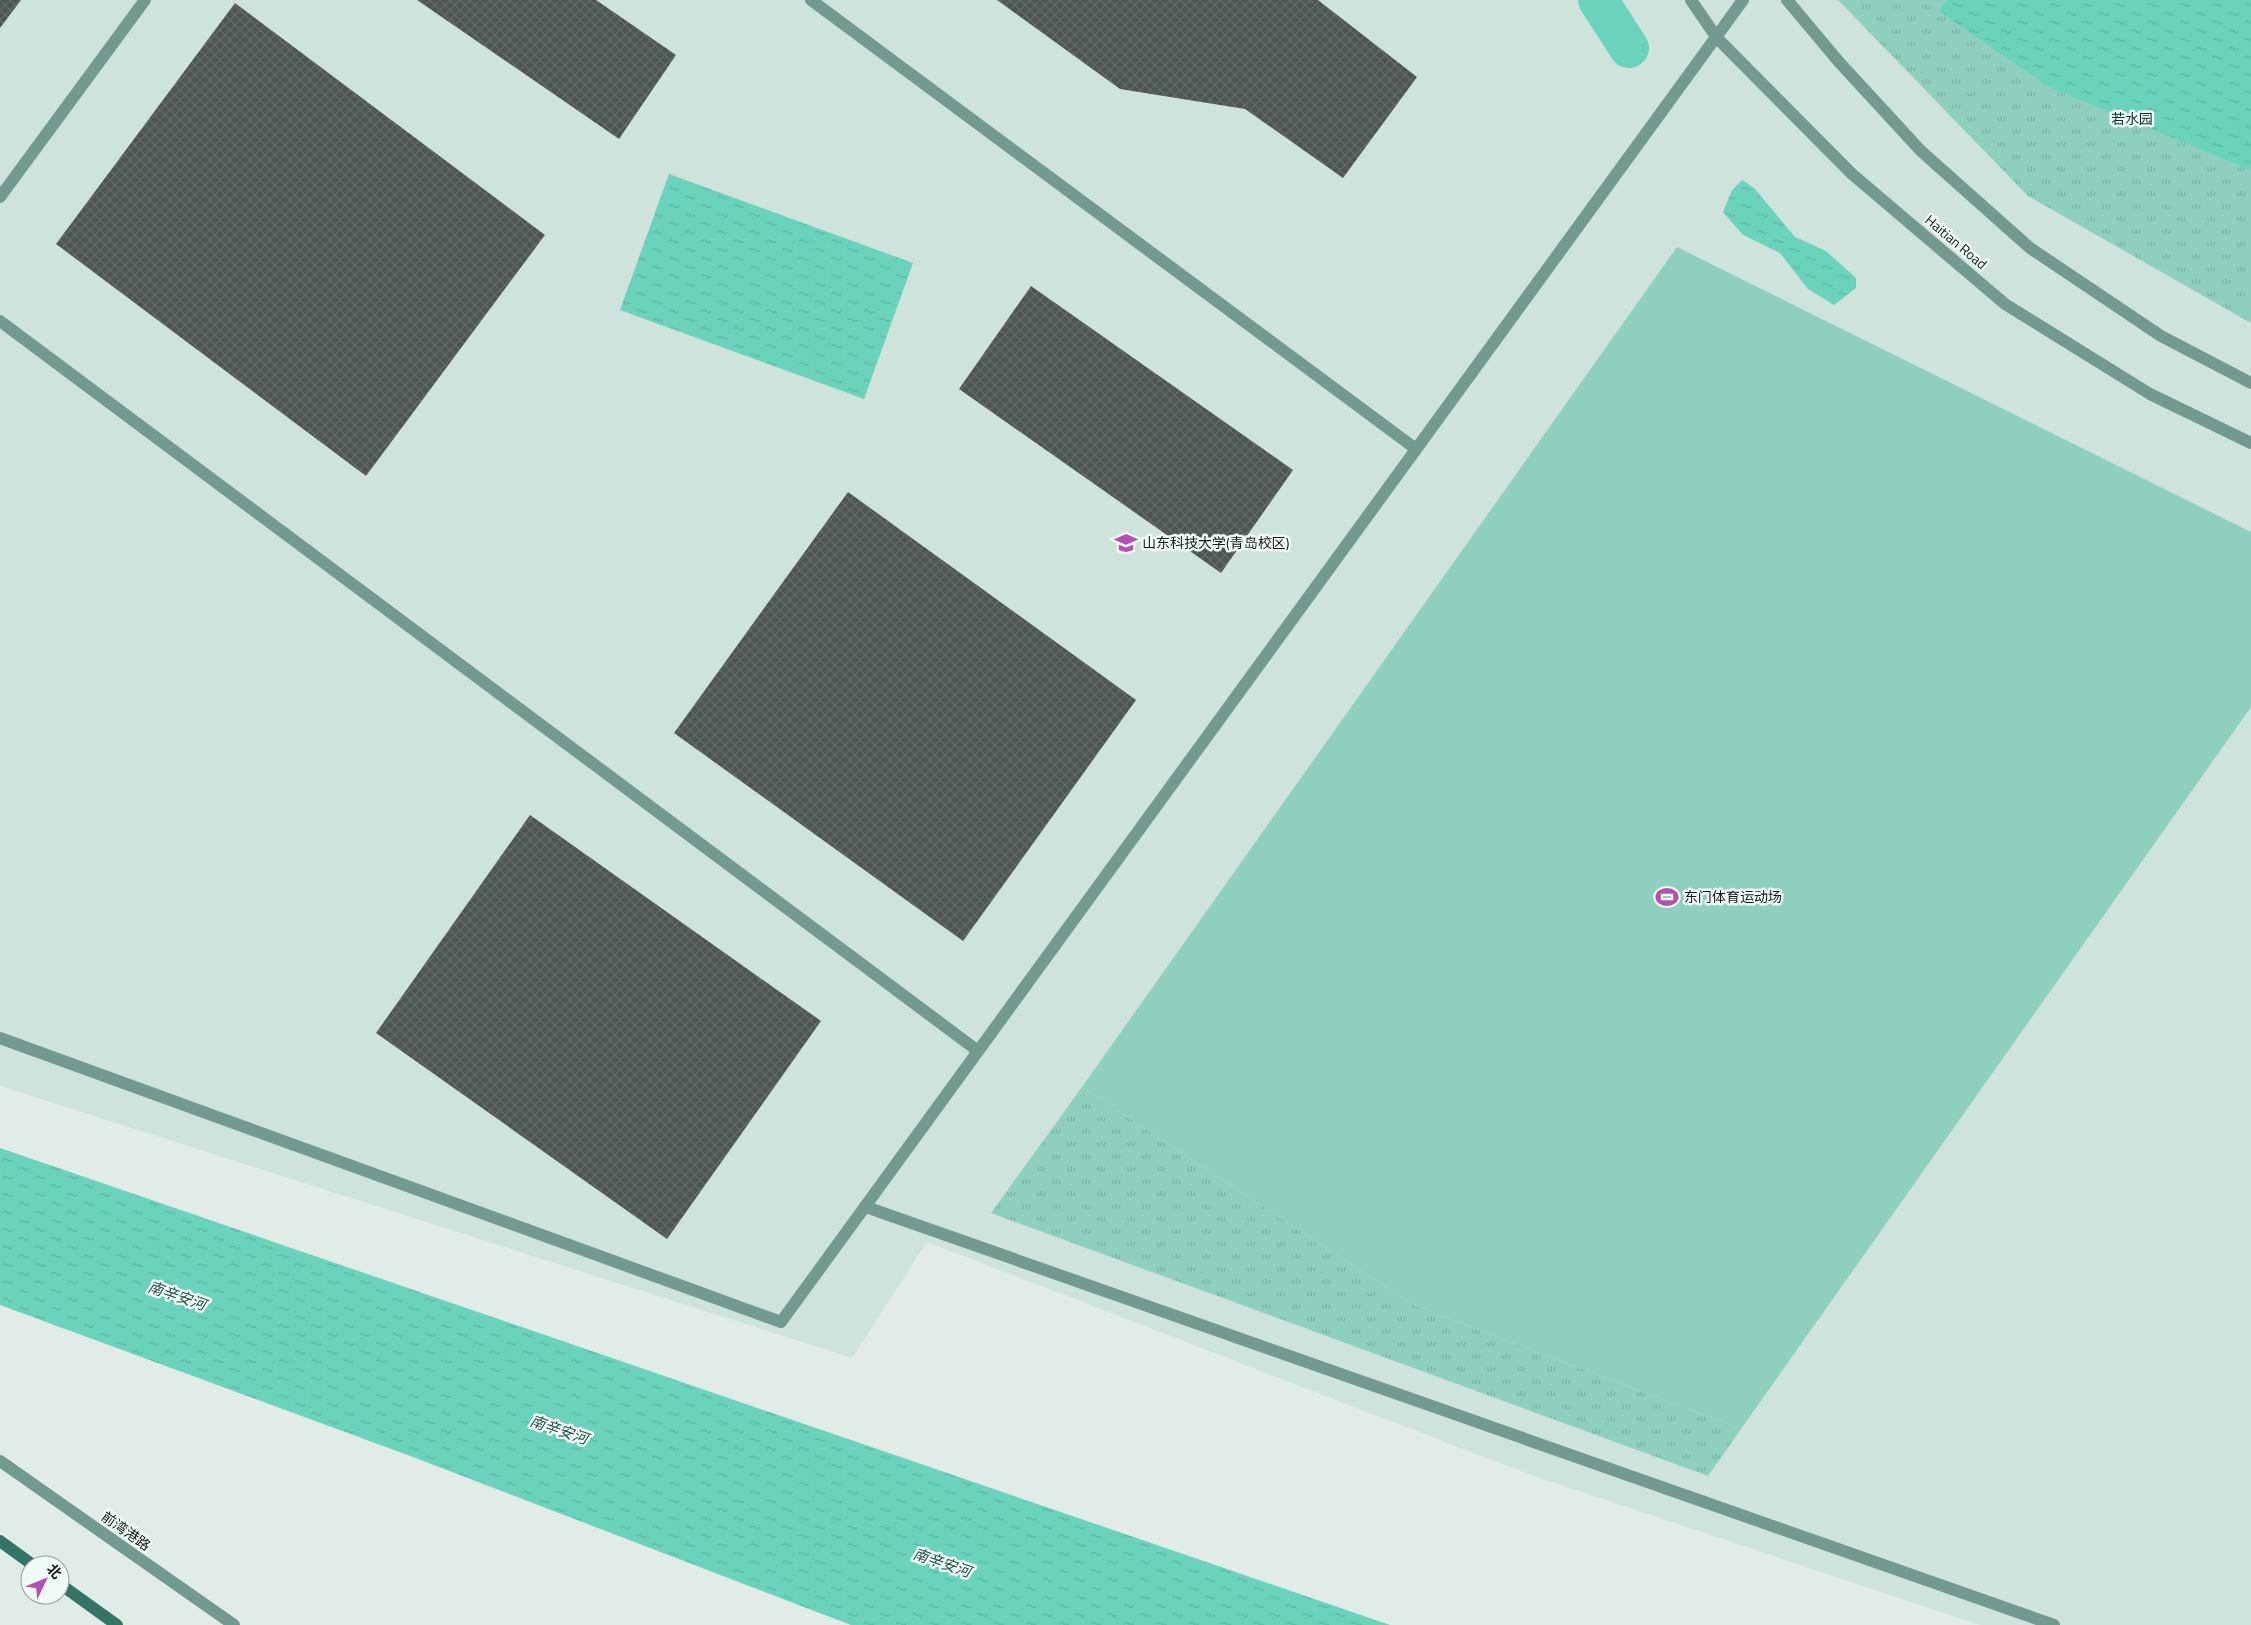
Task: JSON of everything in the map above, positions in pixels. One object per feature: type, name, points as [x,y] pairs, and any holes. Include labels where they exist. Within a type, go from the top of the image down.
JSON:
[{"type":"main road","points":[[0,1541],[20,1556]]},
{"type":"main road","points":[[70,1591],[117,1625]]},
{"type":"street","points":[[0,197],[145,0]]},
{"type":"street","points":[[811,0],[1416,449]]},
{"type":"street","name":"Haitian Road","points":[[1691,0],[1717,38],[1852,174],[2005,304],[2150,394],[2251,443]]},
{"type":"street","points":[[0,1038],[781,1322],[1743,0]]},
{"type":"street","points":[[1787,0],[1840,62],[1921,151],[2030,248],[2161,336],[2251,383]]},
{"type":"street","points":[[0,321],[978,1051]]},
{"type":"street","points":[[866,1207],[2054,1625]]},
{"type":"street","name":"前湾港路","points":[[0,1461],[234,1625]]},
{"type":"shaded area","name":"山东科技大学(青岛校区)","points":[[0,0],[2251,0],[2251,1625],[1980,1625],[1533,1476],[927,1242],[852,1358],[0,1086]]},
{"type":"green space","name":"若水园","points":[[1838,0],[2251,0],[2251,323],[2028,196]]},
{"type":"green space","name":"东门体育运动场","points":[[1677,247],[2251,532],[2251,707],[1741,1429],[1413,1305],[1082,1087]]},
{"type":"green space","points":[[1082,1087],[1413,1305],[1741,1429],[1708,1476],[991,1213]]},
{"type":"water","points":[[1947,0],[2251,0],[2251,170],[2049,87],[1939,11]]},
{"type":"water","points":[[669,174],[913,263],[864,399],[620,310]]},
{"type":"water","points":[[1742,180],[1754,188],[1795,237],[1826,251],[1856,278],[1856,288],[1834,305],[1808,289],[1780,253],[1743,235],[1723,212],[1732,190]]},
{"type":"water","name":"南辛安河","points":[[0,1148],[1390,1625],[851,1625],[405,1454],[0,1305]]},
{"type":"building","points":[[0,0],[21,0],[0,28]]},
{"type":"building","points":[[417,0],[596,0],[676,55],[619,139]]},
{"type":"building","points":[[997,0],[1318,0],[1417,77],[1343,178],[1245,109],[1120,89]]},
{"type":"building","points":[[235,3],[545,235],[366,476],[56,244]]},
{"type":"building","points":[[1031,286],[1293,470],[1221,573],[959,389]]},
{"type":"building","points":[[848,492],[1136,700],[963,941],[674,733]]},
{"type":"building","points":[[530,815],[821,1021],[667,1239],[376,1033]]},
{"type":"waterway","points":[[1598,0],[1629,48]]},
{"type":"place","name":"山东科技大学(青岛校区)","points":[[1126,543]]},
{"type":"place","name":"东门体育运动场","points":[[1667,897]]}]
